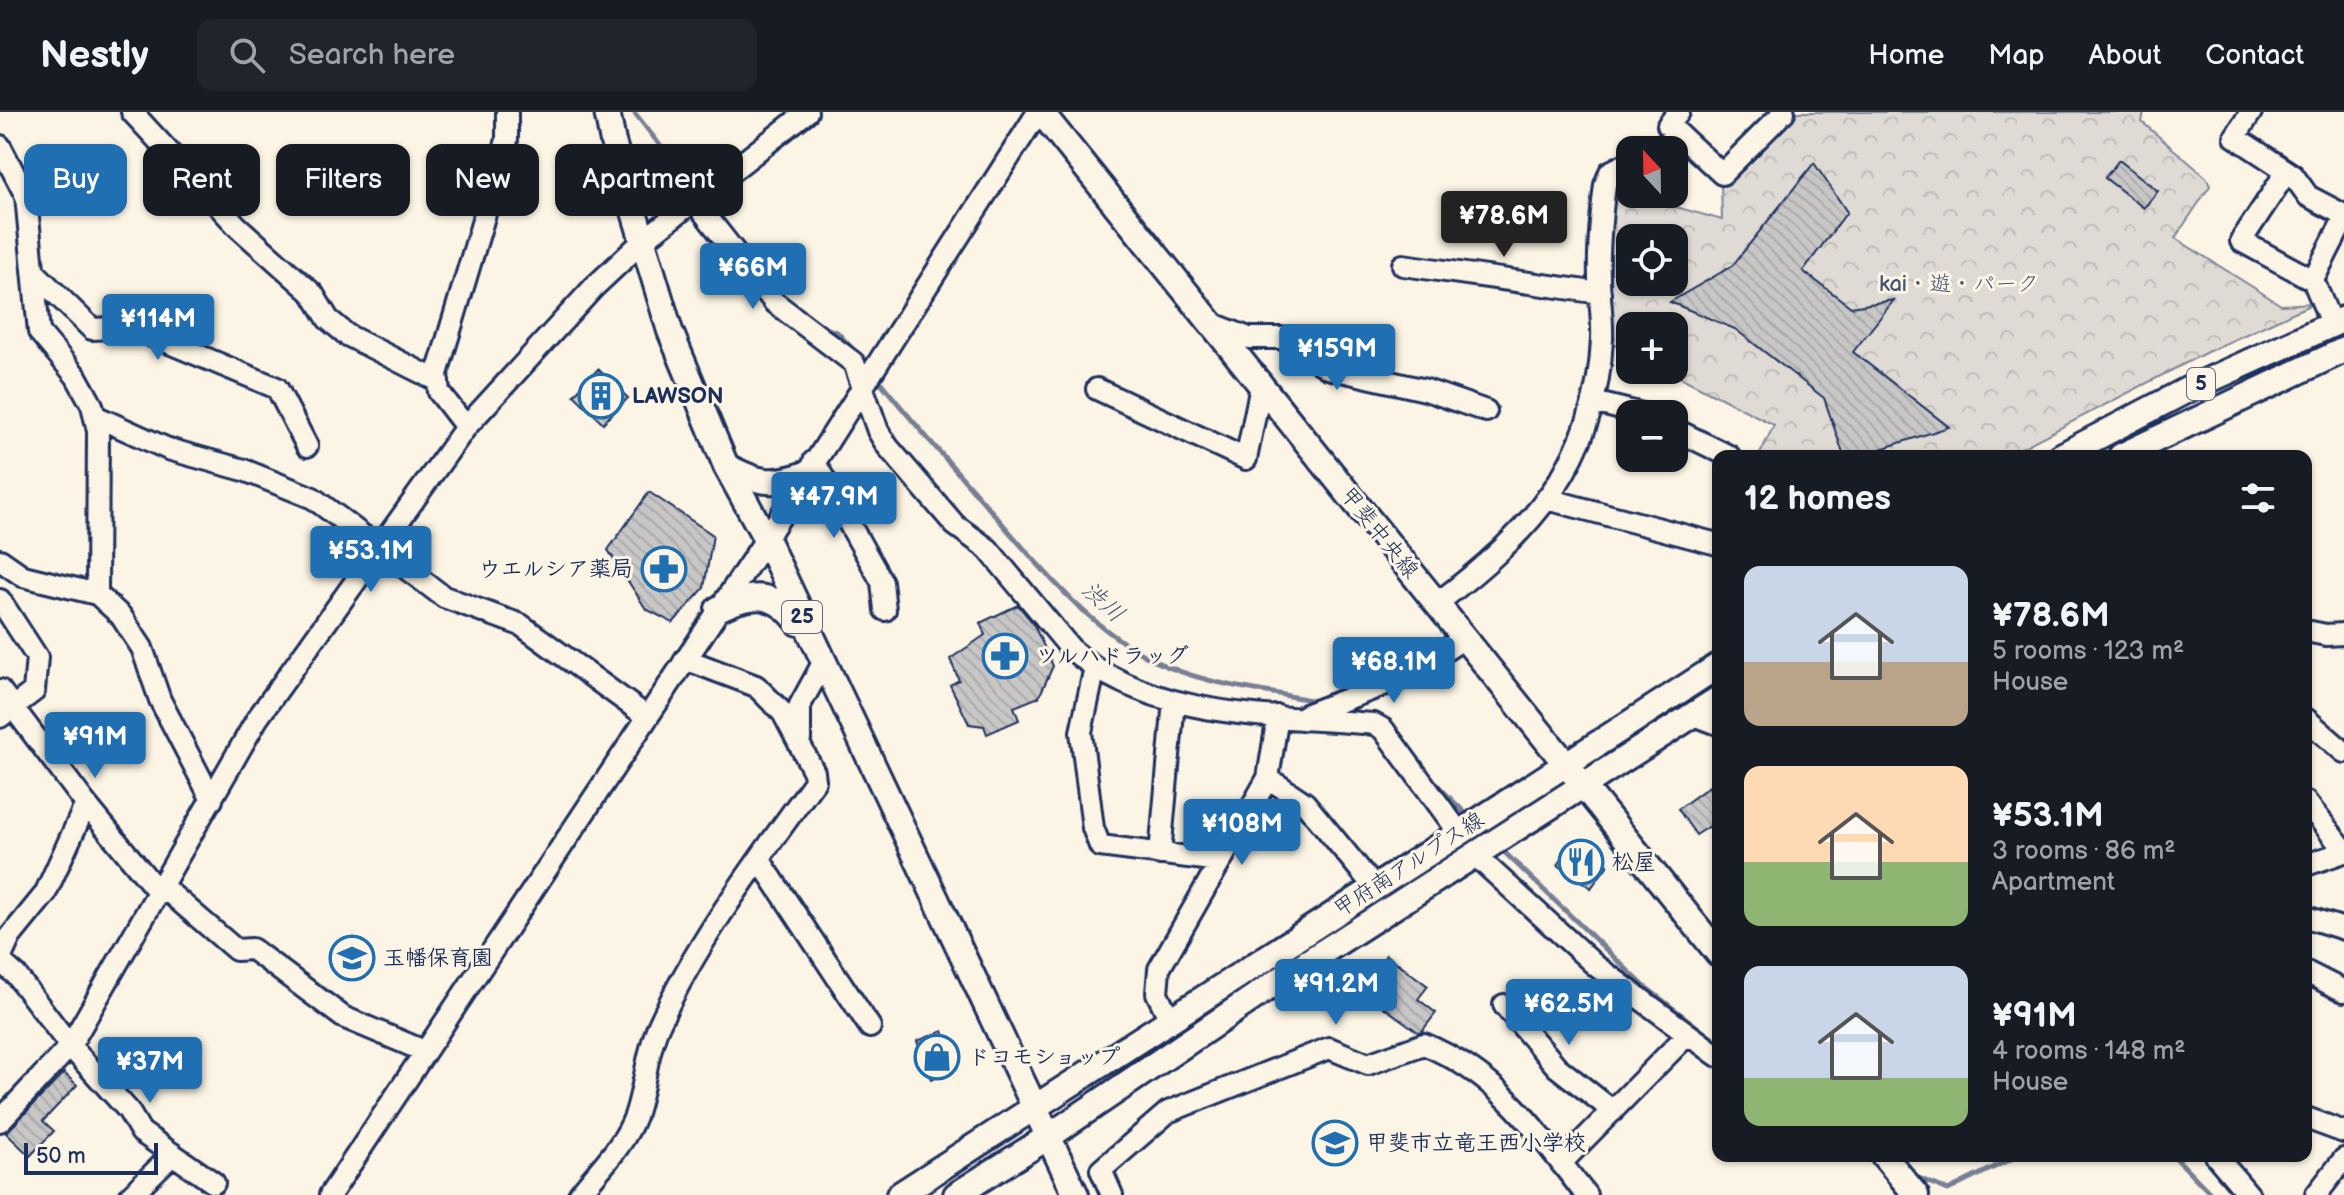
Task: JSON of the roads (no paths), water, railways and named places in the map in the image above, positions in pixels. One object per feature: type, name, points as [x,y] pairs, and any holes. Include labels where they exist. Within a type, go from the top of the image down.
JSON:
[{"type":"main road","name":"25","points":[[607,112],[670,331],[726,466],[766,539],[1076,1195]]},
{"type":"main road","name":"甲斐中央線","points":[[1039,112],[1712,946]]},
{"type":"main road","name":"5","points":[[2072,450],[2187,390],[2338,322]]},
{"type":"main road","name":"5","points":[[2134,450],[2344,350]]},
{"type":"main road","points":[[726,466],[751,480],[780,483],[810,468]]},
{"type":"main road","points":[[718,609],[750,597],[785,604],[819,654]]},
{"type":"main road","name":"甲府南アルプス線","points":[[899,1195],[1375,888],[1458,831],[1712,670]]},
{"type":"main road","name":"甲府南アルプス線","points":[[956,1195],[1048,1137],[1278,981],[1477,857],[1712,703]]},
{"type":"main road","points":[[1889,1162],[1916,1195]]},
{"type":"street","points":[[132,112],[237,226],[313,294],[328,319],[347,335],[438,381]]},
{"type":"street","points":[[466,427],[439,392],[438,381],[507,140],[507,112]]},
{"type":"street","points":[[743,161],[807,112]]},
{"type":"street","points":[[330,1195],[766,539],[1039,112]]},
{"type":"street","points":[[1679,112],[1668,125],[1681,136]]},
{"type":"street","points":[[1688,142],[1722,174],[1784,112]]},
{"type":"street","points":[[2251,112],[2235,137],[2287,171],[2308,196],[2344,217],[2313,280]]},
{"type":"street","points":[[0,146],[26,196],[39,332],[76,376],[95,416],[97,594]]},
{"type":"street","points":[[1436,604],[1477,573],[1547,499],[1561,482],[1585,438],[1602,338],[1600,293],[1605,185],[1610,172],[1616,169]]},
{"type":"street","points":[[2287,171],[2241,241],[2313,280],[2338,322]]},
{"type":"street","points":[[0,1121],[70,1046],[257,719],[466,427],[594,287],[673,216]]},
{"type":"street","points":[[706,216],[774,302],[854,363],[878,431],[888,447],[955,525],[988,549],[1071,649],[1095,667],[1131,686],[1192,708],[1374,724],[1383,729],[1458,831]]},
{"type":"street","points":[[1403,265],[1600,293]]},
{"type":"street","points":[[33,271],[92,329],[131,327],[277,388],[307,446]]},
{"type":"street","points":[[1208,322],[1249,338],[1282,338],[1328,368],[1426,390],[1486,411]]},
{"type":"street","points":[[1097,389],[1246,459],[1261,386]]},
{"type":"street","points":[[1593,402],[1616,408]]},
{"type":"street","points":[[95,416],[168,449],[244,470],[313,498],[444,597],[521,625],[646,716]]},
{"type":"street","points":[[1688,436],[1717,450]]},
{"type":"street","points":[[810,468],[882,582],[885,610]]},
{"type":"street","points":[[1547,499],[1712,543]]},
{"type":"street","points":[[3,566],[23,576],[97,594],[121,616],[142,648],[160,700],[212,800]]},
{"type":"street","points":[[0,600],[37,657],[34,691],[6,712]]},
{"type":"street","points":[[2312,632],[2344,634]]},
{"type":"street","points":[[1288,716],[1407,676],[1464,638]]},
{"type":"street","points":[[801,748],[798,725],[800,705],[819,654]]},
{"type":"street","points":[[579,1195],[624,1138],[635,1116],[657,1030],[688,972],[759,859],[815,781],[783,713],[756,686],[685,659]]},
{"type":"street","points":[[1095,667],[1081,732],[1093,828],[1100,846],[1220,861]]},
{"type":"street","points":[[0,690],[6,712],[161,890],[236,950],[252,949],[343,1017],[424,1051]]},
{"type":"street","points":[[1160,854],[1174,701]]},
{"type":"street","points":[[1694,715],[1712,722]]},
{"type":"street","points":[[1170,1020],[1157,993],[1159,969],[1268,778],[1288,716]]},
{"type":"street","points":[[2312,724],[2344,752]]},
{"type":"street","points":[[1268,778],[1305,803],[1375,888]]},
{"type":"street","points":[[86,804],[45,894],[10,937],[1,956],[70,1046],[128,1110],[141,1132],[214,1183]]},
{"type":"street","points":[[2312,810],[2344,851],[2312,863]]},
{"type":"street","points":[[1477,857],[1596,966],[1712,1052]]},
{"type":"street","points":[[759,859],[870,1027]]},
{"type":"street","points":[[2312,919],[2344,929]]},
{"type":"street","points":[[2312,975],[2344,991]]},
{"type":"street","points":[[1504,1005],[1557,1067],[1613,1111]]},
{"type":"street","points":[[1561,1163],[1688,1034]]},
{"type":"street","points":[[1112,1195],[1101,1170],[1168,1112],[1329,1048],[1368,1064],[1424,1044],[1451,1055],[1482,1074],[1513,1102],[1586,1195]]},
{"type":"street","points":[[2312,1120],[2344,1132]]},
{"type":"street","points":[[131,1195],[173,1154]]},
{"type":"street","points":[[2316,1195],[2344,1159]]},
{"type":"street","points":[[2221,1162],[2249,1195]]},
{"type":"waterway","name":"渋川","points":[[634,112],[659,144]]},
{"type":"waterway","name":"渋川","points":[[820,326],[837,332],[869,367]]},
{"type":"waterway","name":"渋川","points":[[875,375],[1043,571],[1106,630],[1155,661],[1195,676],[1320,702]]},
{"type":"waterway","name":"渋川","points":[[1346,708],[1366,716]]},
{"type":"waterway","name":"渋川","points":[[1430,778],[1471,819]]},
{"type":"waterway","name":"渋川","points":[[1501,849],[1644,986],[1712,1038]]},
{"type":"waterway","name":"渋川","points":[[1911,1175],[1948,1190],[2005,1162]]},
{"type":"waterway","name":"渋川","points":[[2180,1162],[2212,1195]]},
{"type":"place","name":"LAWSON","points":[[601,396]]},
{"type":"place","name":"ウエルシア薬局","points":[[664,569]]},
{"type":"place","name":"ツルハドラッグ","points":[[1005,656]]},
{"type":"place","name":"松屋","points":[[1581,862]]},
{"type":"place","name":"玉幡保育園","points":[[352,958]]},
{"type":"place","name":"ドコモショップ","points":[[937,1057]]},
{"type":"place","name":"甲斐市立竜王西小学校","points":[[1335,1143]]},
{"type":"park label","name":"kai・遊・パーク","points":[[1959,284]]}]
